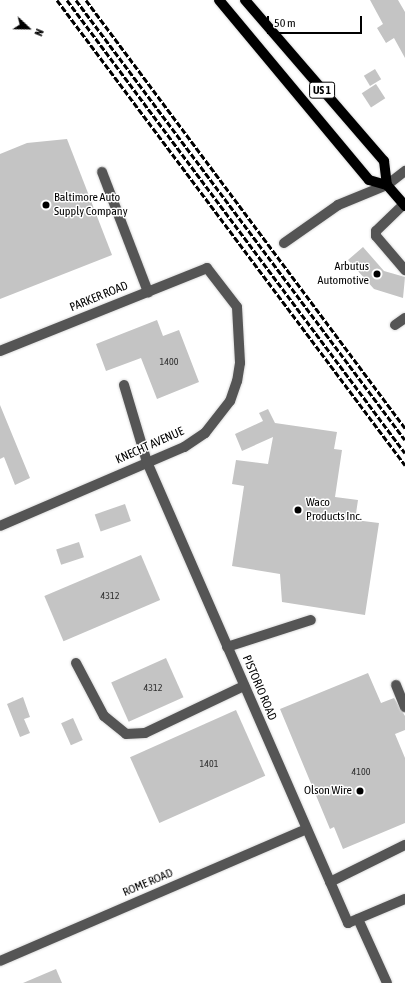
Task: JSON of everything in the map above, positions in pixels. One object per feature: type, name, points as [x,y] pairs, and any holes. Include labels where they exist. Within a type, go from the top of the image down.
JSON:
[{"type":"main road","name":"US 1","points":[[219,0],[369,180],[387,185],[384,161],[245,0]]},
{"type":"main road","points":[[387,185],[404,205]]},
{"type":"street","points":[[284,243],[338,205],[387,185],[405,171]]},
{"type":"street","points":[[102,172],[148,292]]},
{"type":"street","points":[[404,205],[376,231],[376,236],[405,270]]},
{"type":"street","name":"PARKER ROAD","points":[[0,351],[207,268]]},
{"type":"street","name":"KNECHT AVENUE","points":[[0,526],[147,462],[205,433],[230,401],[237,381],[240,362],[237,307],[207,268]]},
{"type":"street","points":[[395,325],[405,318]]},
{"type":"street","name":"PISTORIO ROAD","points":[[124,385],[147,462],[306,829],[330,882],[387,983]]},
{"type":"street","points":[[227,647],[311,620]]},
{"type":"street","points":[[76,663],[104,716],[126,734],[145,733],[244,686]]},
{"type":"street","points":[[396,685],[405,707]]},
{"type":"street","name":"ROME ROAD","points":[[0,961],[306,829]]},
{"type":"street","points":[[330,882],[405,845]]},
{"type":"street","points":[[353,921],[405,899]]},
{"type":"building","points":[[370,0],[398,0],[405,12],[405,58],[394,38],[386,43],[377,28],[383,24]]},
{"type":"building","points":[[375,69],[381,79],[370,86],[364,76]]},
{"type":"building","points":[[376,84],[385,98],[371,108],[362,93]]},
{"type":"building","name":"Baltimore Auto Supply Company","points":[[67,139],[112,255],[0,299],[0,154],[27,143]]},
{"type":"building","name":"Arbutus Automotive","points":[[363,247],[384,271],[405,277],[403,298],[374,289],[348,260]]},
{"type":"building","points":[[157,320],[163,336],[179,330],[199,382],[157,399],[141,358],[106,371],[96,344]]},
{"type":"building","points":[[0,405],[30,478],[15,485],[4,457],[0,459]]},
{"type":"building","name":"Waco Products Inc.","points":[[268,409],[275,423],[337,432],[334,449],[342,450],[335,497],[358,500],[355,520],[379,523],[365,615],[282,602],[280,574],[232,566],[244,486],[232,484],[236,460],[268,464],[273,437],[242,451],[235,434],[263,421],[259,413]]},
{"type":"building","points":[[125,504],[131,521],[101,531],[95,514]]},
{"type":"building","points":[[79,542],[84,557],[61,565],[56,549]]},
{"type":"building","points":[[141,555],[160,600],[63,641],[44,596]]},
{"type":"building","points":[[166,658],[183,697],[129,722],[111,682]]},
{"type":"building","name":"Olson Wire","points":[[368,673],[381,703],[394,698],[405,716],[405,730],[395,734],[405,758],[405,823],[343,849],[334,827],[330,829],[280,709]]},
{"type":"building","points":[[23,697],[30,717],[24,719],[30,733],[20,737],[7,704]]},
{"type":"building","points":[[236,710],[265,776],[159,823],[130,757]]},
{"type":"building","points":[[73,718],[83,740],[71,745],[61,723]]},
{"type":"building","points":[[56,969],[62,983],[23,983]]},
{"type":"railway","points":[[57,0],[405,465]]},
{"type":"railway","points":[[67,0],[405,453]]},
{"type":"railway","points":[[76,0],[405,440]]},
{"type":"railway","points":[[86,0],[405,428]]},
{"type":"place","name":"Baltimore Auto Supply Company","points":[[46,205]]},
{"type":"place","name":"Arbutus Automotive","points":[[377,274]]},
{"type":"place","name":"Waco Products Inc.","points":[[298,510]]},
{"type":"place","name":"Olson Wire","points":[[360,791]]}]
